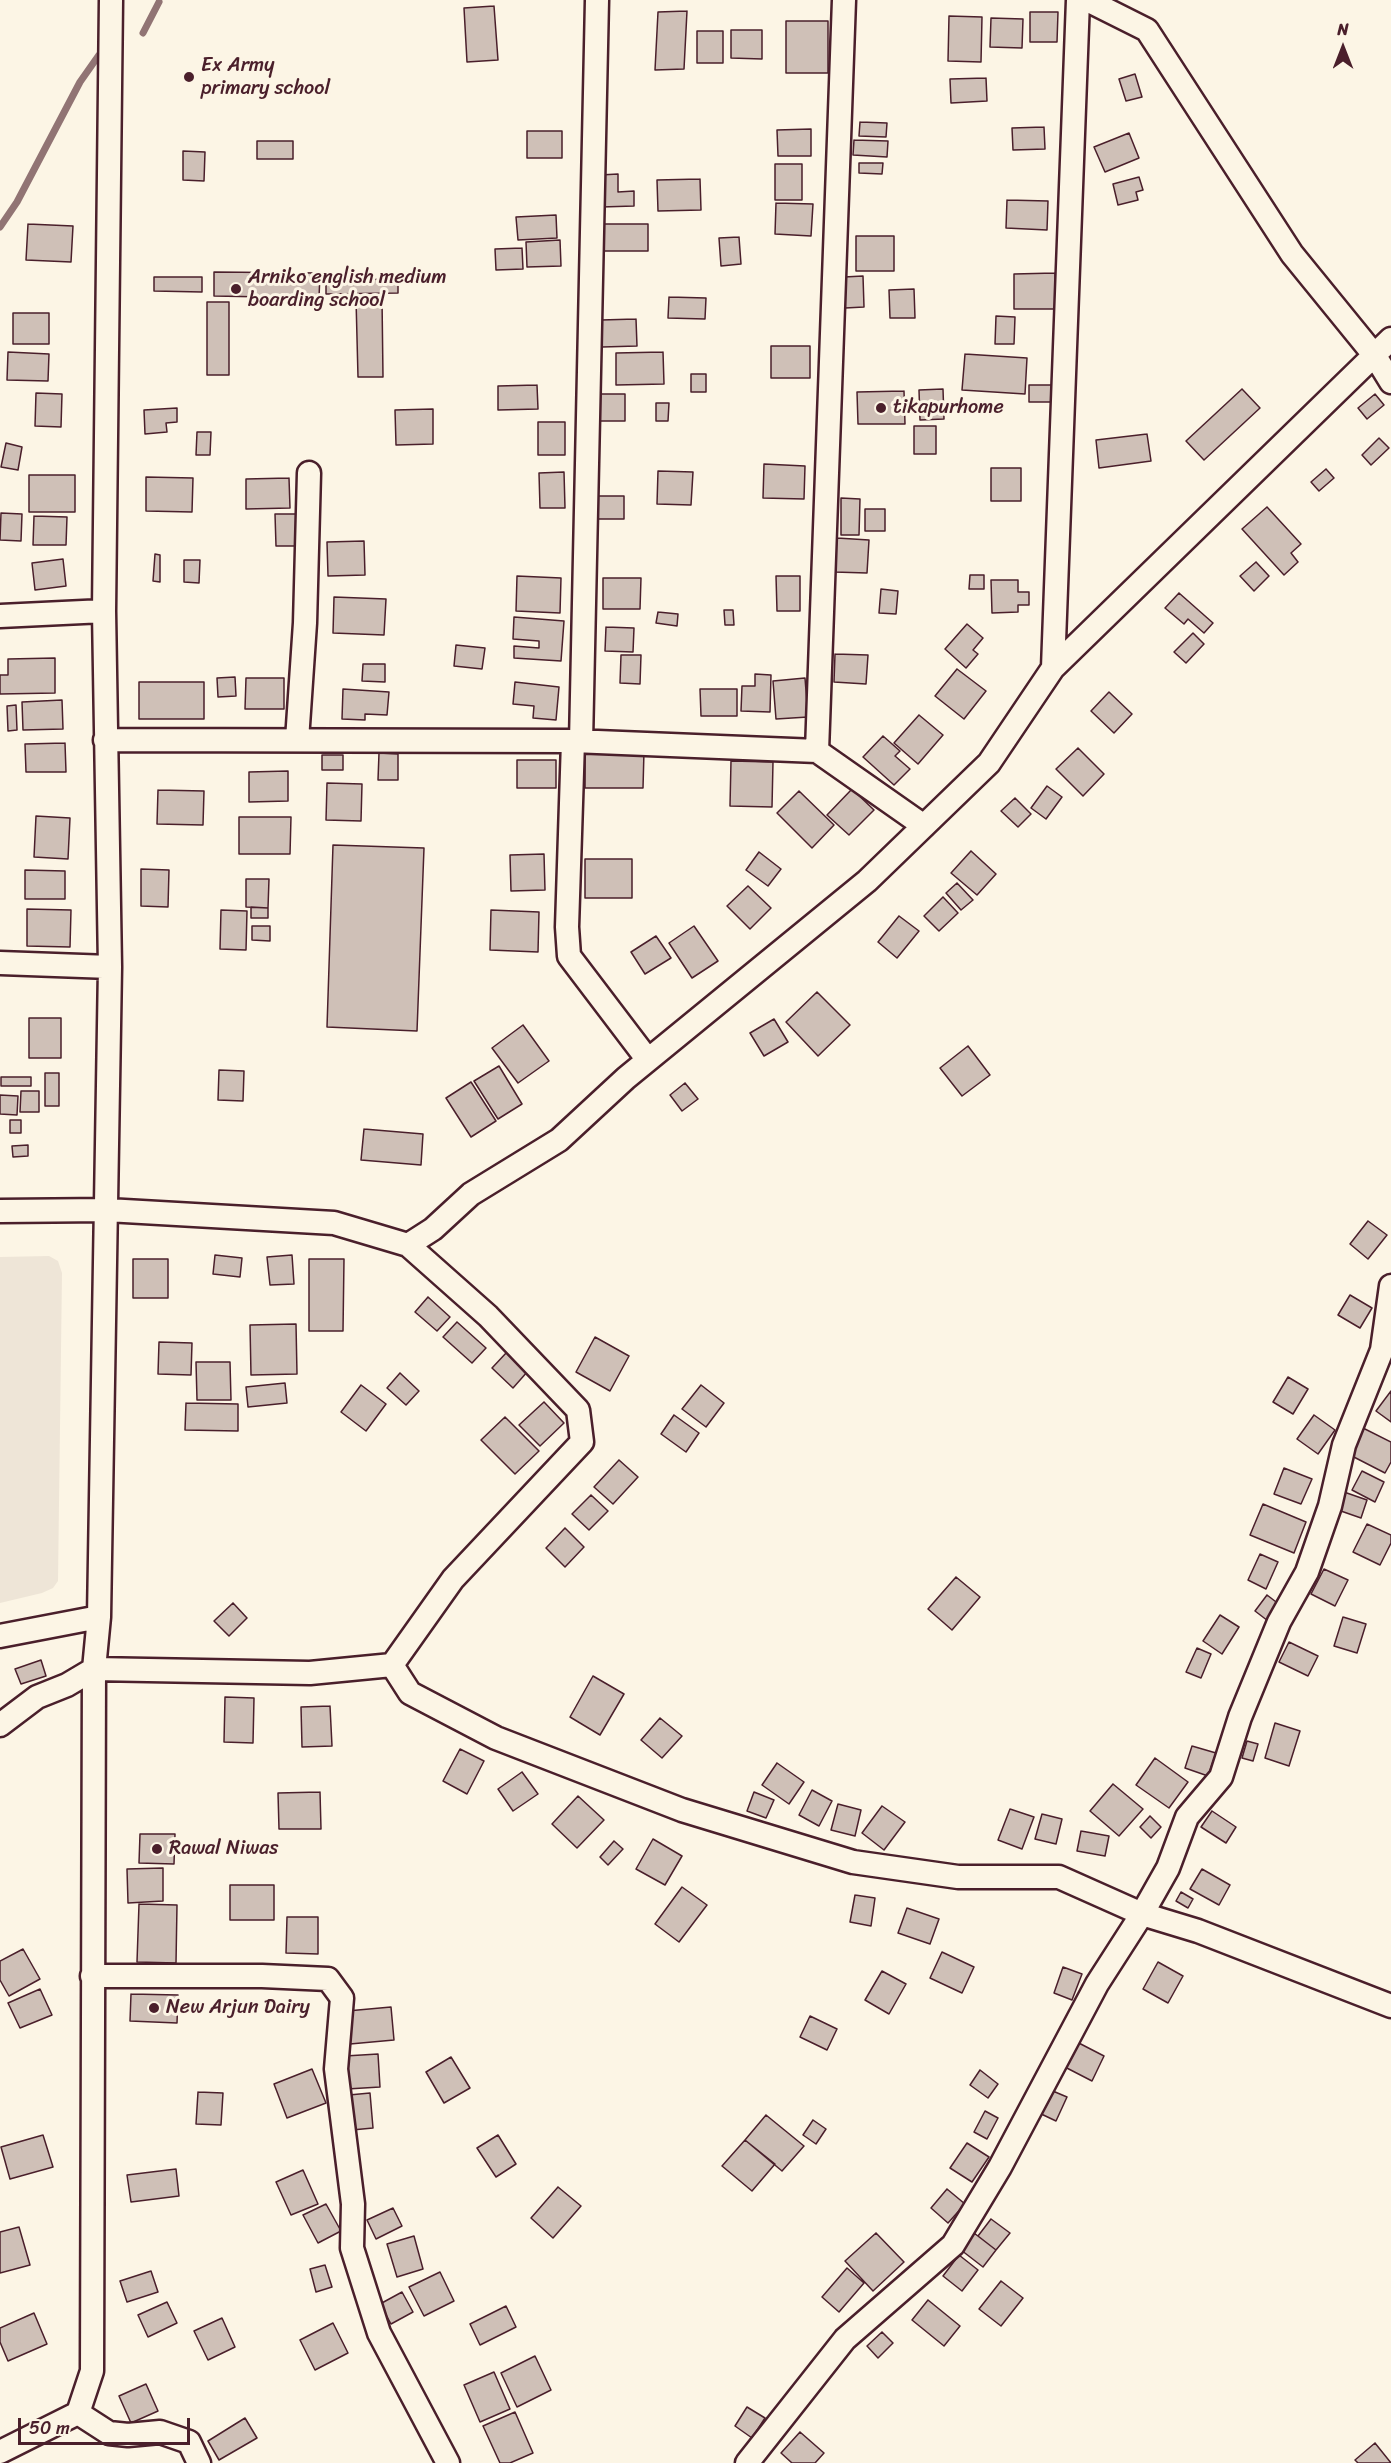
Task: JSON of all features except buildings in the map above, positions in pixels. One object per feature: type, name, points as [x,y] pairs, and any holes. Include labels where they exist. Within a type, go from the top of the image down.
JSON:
[{"type":"street","points":[[0,2452],[78,2413],[92,2371],[94,1669],[99,1617],[110,967],[104,611],[111,0]]},
{"type":"street","points":[[597,0],[577,741],[567,927],[569,956],[648,1060]]},
{"type":"street","points":[[817,751],[844,0]]},
{"type":"street","points":[[1053,668],[1078,0]]},
{"type":"street","points":[[1087,0],[1147,30],[1292,254],[1376,356],[1391,381]]},
{"type":"street","points":[[408,1245],[433,1229],[471,1194],[559,1140],[648,1060],[867,881],[989,763],[1053,668],[1391,339]]},
{"type":"street","points":[[297,740],[305,623],[309,473]]},
{"type":"street","points":[[0,616],[104,611]]},
{"type":"street","points":[[105,740],[577,741],[817,751],[924,826]]},
{"type":"street","points":[[0,963],[110,967]]},
{"type":"street","points":[[0,1211],[107,1210],[334,1223],[408,1245],[488,1316],[578,1410],[582,1442],[453,1579],[392,1665],[310,1673],[94,1669],[67,1685],[37,1697],[0,1725]]},
{"type":"street","points":[[747,2463],[845,2339],[953,2245],[1000,2167],[1092,1994],[1168,1868],[1187,1817],[1221,1777],[1240,1717],[1279,1622],[1307,1572],[1330,1506],[1344,1445],[1382,1350],[1391,1286]]},
{"type":"street","points":[[0,1636],[99,1617]]},
{"type":"street","points":[[392,1665],[410,1693],[495,1738],[682,1810],[853,1862],[958,1877],[1059,1877],[1142,1914],[1198,1931],[1391,2006]]},
{"type":"street","points":[[92,1976],[262,1976],[328,1979],[342,1998],[336,2069],[353,2204],[352,2248],[379,2333],[448,2463]]},
{"type":"street","points":[[78,2413],[109,2433],[128,2435],[160,2432],[189,2442],[199,2463]]},
{"type":"shaded area","points":[[49,1256],[58,1261],[62,1273],[58,1581],[53,1588],[42,1593],[0,1603],[0,1257]]},
{"type":"waterway","points":[[143,33],[159,2]]},
{"type":"waterway","points":[[0,227],[17,202],[80,82],[99,55]]},
{"type":"place","name":"Ex Army primary school","points":[[189,77]]},
{"type":"place","name":"Arniko english medium boarding school","points":[[236,289]]},
{"type":"place","name":"tikapurhome","points":[[881,408]]},
{"type":"place","name":"Rawal Niwas","points":[[157,1849]]},
{"type":"place","name":"New Arjun Dairy","points":[[154,2008]]}]
